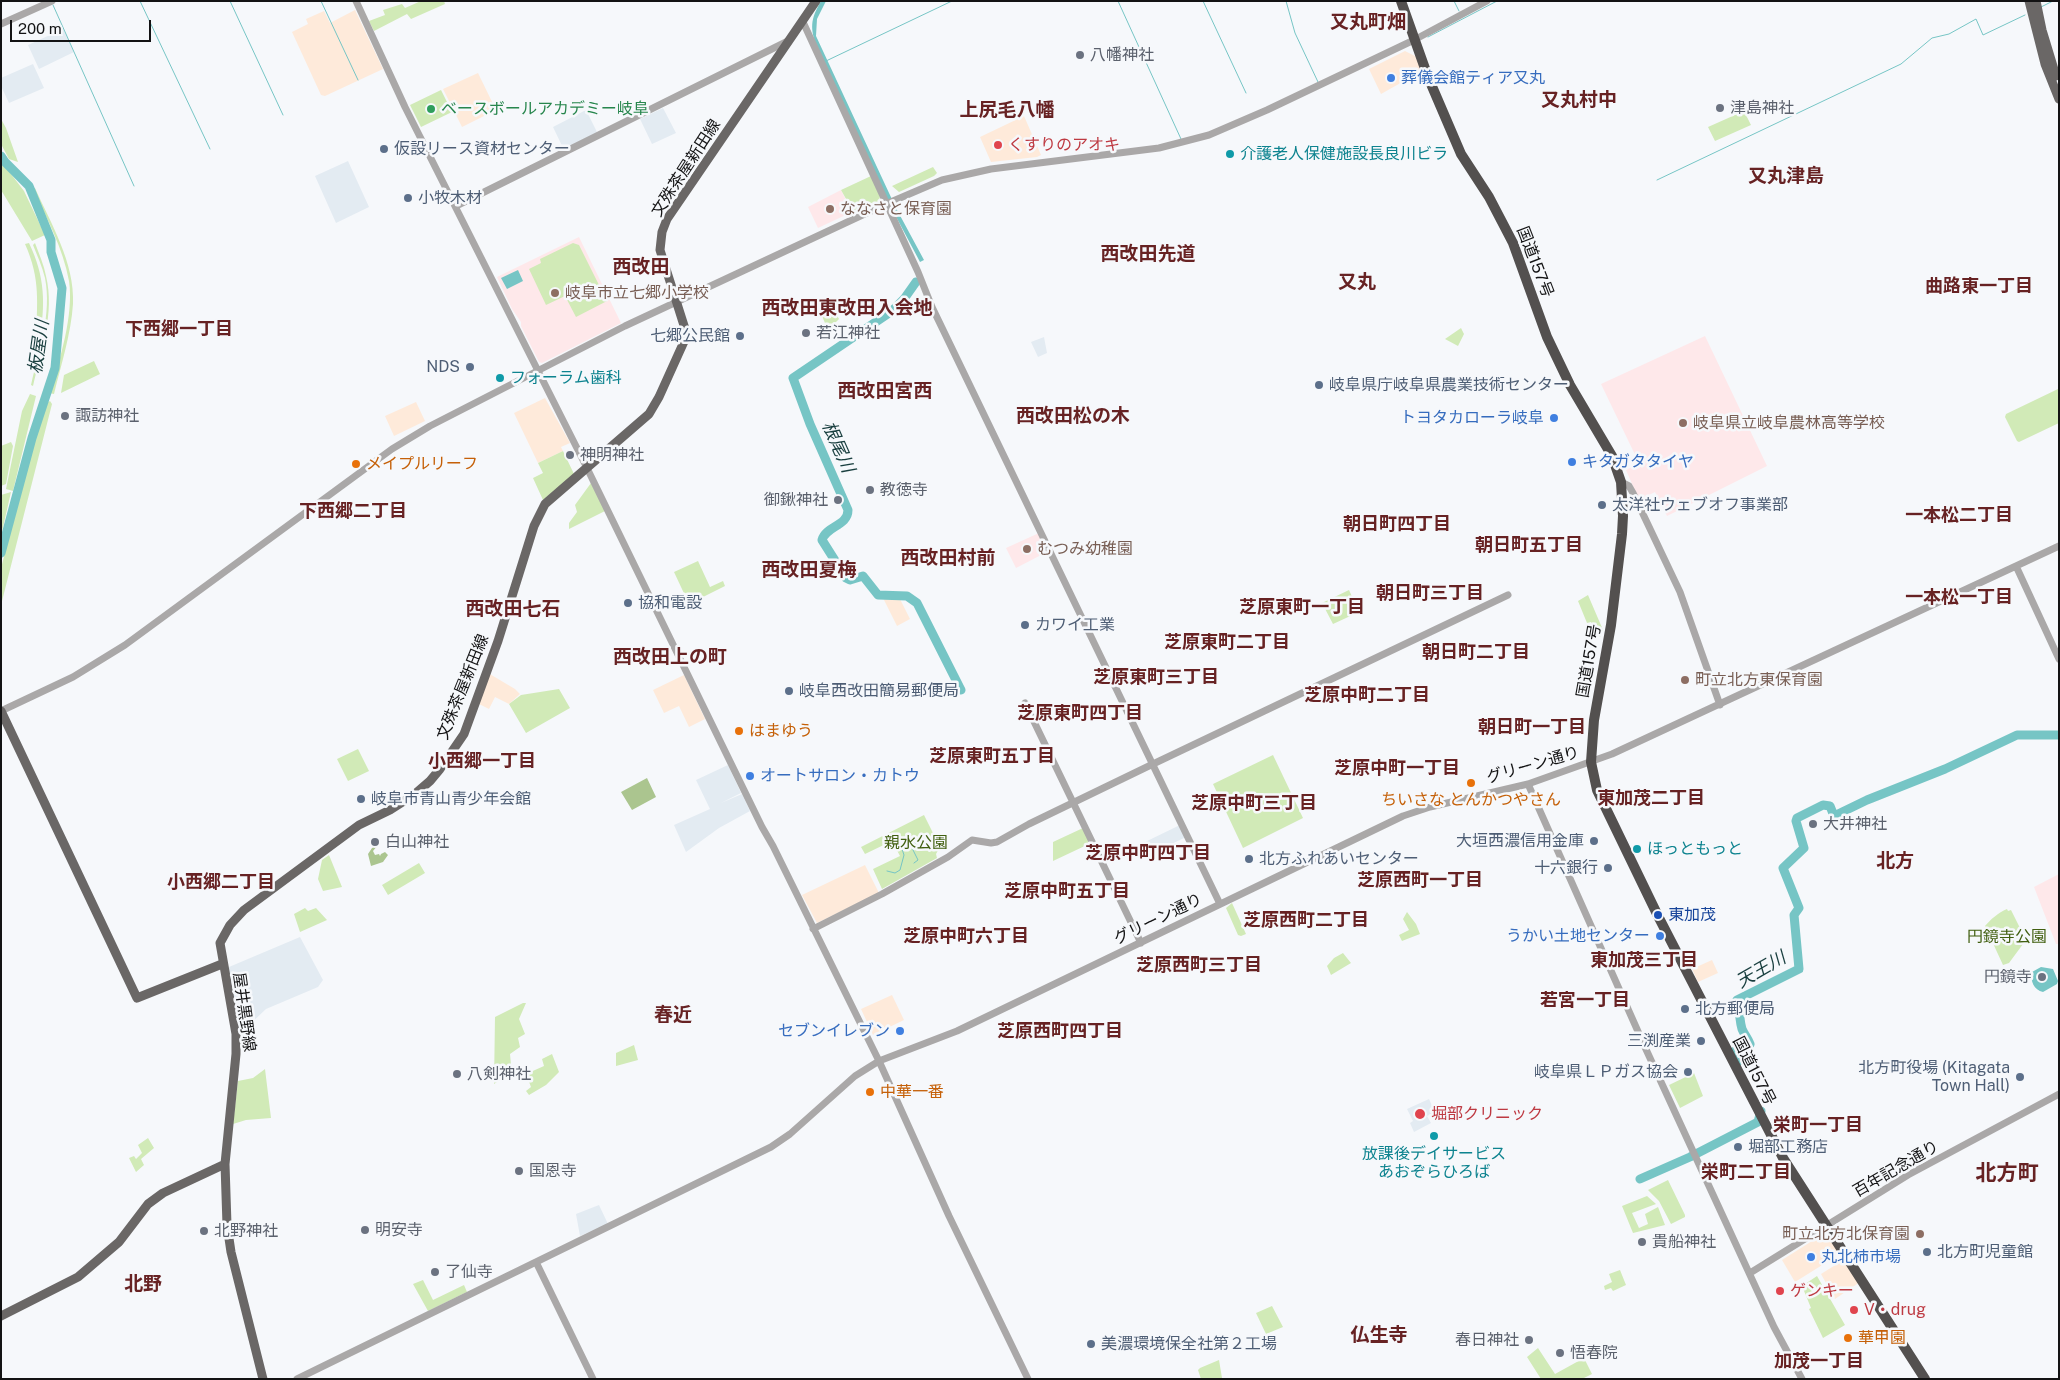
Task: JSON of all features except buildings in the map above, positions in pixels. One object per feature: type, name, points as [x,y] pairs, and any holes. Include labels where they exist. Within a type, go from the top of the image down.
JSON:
[{"type":"highway","name":"国道157号","points":[[1401,1],[1428,77],[1461,154],[1488,197],[1513,243],[1546,337],[1570,384],[1612,456],[1621,482],[1622,534],[1611,625],[1594,720],[1591,762],[1596,790],[1658,916],[1783,1158],[1925,1379]]},
{"type":"main road","name":"文殊茶屋新田線","points":[[222,964],[220,942],[230,925],[244,910],[359,825],[390,810],[415,794],[430,781],[458,746],[468,725],[498,641],[534,526],[545,504],[649,414],[659,397],[687,335],[660,250],[662,232],[667,219],[816,1]]},
{"type":"main road","points":[[2029,1],[2043,56],[2059,99]]},
{"type":"main road","points":[[2036,1],[2042,30],[2059,83]]},
{"type":"main road","name":"屋井黒野線","points":[[1,711],[137,998],[222,964],[235,1031],[236,1054],[225,1164],[227,1216],[231,1252],[263,1379]]},
{"type":"main road","points":[[1,1316],[83,1273],[119,1242],[148,1204],[163,1193],[225,1164]]},
{"type":"street","points":[[1,24],[52,1]]},
{"type":"street","points":[[356,1],[405,106],[587,468],[879,1061],[949,1216],[1028,1379]]},
{"type":"street","points":[[1,711],[73,676],[125,645],[392,449],[430,426],[677,302],[942,180],[991,169],[1159,148],[1203,137],[1267,110],[1414,40],[1487,1]]},
{"type":"street","points":[[803,22],[918,272],[932,307],[1220,904]]},
{"type":"street","points":[[456,206],[791,40]]},
{"type":"street","points":[[1621,482],[1629,486],[1633,493],[1675,580],[1691,619],[1720,705]]},
{"type":"street","name":"グリーン通り","points":[[297,1379],[771,1147],[798,1127],[855,1076],[879,1061],[957,1031],[1403,816],[1458,800],[1528,784],[1591,762],[1720,705],[2059,546]]},
{"type":"street","points":[[2016,566],[2059,659]]},
{"type":"street","points":[[813,929],[940,862],[972,840],[994,843],[1153,764],[1508,595]]},
{"type":"street","points":[[1025,703],[1072,804],[1141,943]]},
{"type":"street","points":[[1528,784],[1644,1045],[1774,1327],[1802,1379]]},
{"type":"street","name":"百年記念通り","points":[[1750,1273],[1908,1175],[2059,1094]]},
{"type":"street","points":[[536,1262],[593,1379]]},
{"type":"shaded area","points":[[355,10],[383,69],[325,96],[321,95],[292,32],[308,24],[306,19],[324,11],[330,23]]},
{"type":"shaded area","points":[[63,29],[74,52],[39,69],[28,45]]},
{"type":"shaded area","name":"葬儀会館ティア又丸","points":[[1405,51],[1415,56],[1422,71],[1381,94],[1369,69]]},
{"type":"shaded area","points":[[33,64],[44,88],[9,103],[1,86],[1,78]]},
{"type":"shaded area","points":[[478,73],[496,110],[462,127],[443,89]]},
{"type":"shaded area","points":[[663,108],[676,133],[652,144],[640,119]]},
{"type":"shaded area","points":[[586,110],[598,134],[564,150],[553,127]]},
{"type":"shaded area","points":[[1024,116],[1041,155],[991,162],[980,137]]},
{"type":"shaded area","points":[[348,161],[369,207],[336,223],[315,176]]},
{"type":"shaded area","name":"ななさと保育園","points":[[841,190],[852,212],[818,228],[808,207]]},
{"type":"shaded area","name":"岐阜市立七郷小学校","points":[[579,237],[621,323],[542,363],[539,362],[521,326],[521,322],[512,309],[497,277]]},
{"type":"shaded area","name":"岐阜県立岐阜農林高等学校","points":[[1705,336],[1767,466],[1667,516],[1655,492],[1639,500],[1626,470],[1639,463],[1601,384]]},
{"type":"shaded area","points":[[1044,337],[1047,353],[1038,357],[1031,342]]},
{"type":"shaded area","points":[[545,398],[570,443],[561,447],[563,451],[538,463],[514,413]]},
{"type":"shaded area","points":[[416,402],[425,421],[394,436],[385,416]]},
{"type":"shaded area","name":"むつみ幼稚園","points":[[1039,533],[1047,552],[1016,568],[1006,548]]},
{"type":"shaded area","points":[[899,597],[910,619],[897,626],[883,598]]},
{"type":"shaded area","points":[[488,673],[520,694],[509,704],[495,697],[489,709],[477,703]]},
{"type":"shaded area","points":[[684,675],[705,719],[689,727],[679,706],[664,713],[653,690]]},
{"type":"shaded area","points":[[728,765],[741,793],[721,803],[742,794],[750,811],[719,828],[686,852],[674,825],[710,809],[696,780]]},
{"type":"shaded area","points":[[1180,825],[1186,837],[1149,855],[1143,843]]},
{"type":"shaded area","points":[[865,865],[879,893],[817,923],[802,895]]},
{"type":"shaded area","points":[[2059,874],[2059,944],[2056,944],[2034,887]]},
{"type":"shaded area","points":[[300,937],[323,980],[318,987],[266,1009],[245,1029],[238,1032],[226,971],[229,967]]},
{"type":"shaded area","points":[[1712,960],[1718,973],[1698,982],[1692,969]]},
{"type":"shaded area","points":[[892,995],[904,1020],[873,1035],[861,1009]]},
{"type":"shaded area","name":"堀部クリニック","points":[[1429,1099],[1435,1112],[1427,1116],[1431,1123],[1414,1132],[1410,1123],[1413,1121],[1407,1109]]},
{"type":"shaded area","points":[[599,1205],[608,1224],[580,1236],[576,1214]]},
{"type":"shaded area","name":"丸北柿市場","points":[[1820,1236],[1830,1237],[1840,1254],[1795,1282],[1782,1260]]},
{"type":"shaded area","points":[[1845,1259],[1860,1282],[1835,1299],[1821,1274]]},
{"type":"green space","points":[[421,1],[444,1],[445,4],[411,19],[407,14],[374,31],[369,21],[385,15],[383,10],[402,4],[405,8]]},
{"type":"green space","name":"ベースボールアカデミー岐阜","points":[[441,90],[452,112],[421,127],[410,105]]},
{"type":"green space","points":[[1744,111],[1751,125],[1715,141],[1708,127]]},
{"type":"green space","points":[[1,119],[18,162],[9,159],[1,144]]},
{"type":"green space","points":[[1,161],[24,191],[45,235],[32,241],[1,190]]},
{"type":"green space","points":[[933,167],[937,173],[934,176],[899,192],[892,186]]},
{"type":"green space","points":[[871,176],[880,197],[878,202],[854,213],[841,190]]},
{"type":"green space","points":[[35,188],[61,244],[73,289],[70,327],[54,394],[49,393],[68,323],[70,308],[69,281],[59,245],[33,189]]},
{"type":"green space","points":[[29,243],[38,267],[43,291],[43,315],[39,341],[36,341],[36,280],[25,244]]},
{"type":"green space","points":[[35,243],[45,272],[49,304],[46,332],[33,386],[31,385],[44,332],[47,305],[45,278],[33,245]]},
{"type":"green space","points":[[573,243],[579,245],[607,301],[576,317],[565,296],[546,305],[529,269],[541,263],[540,259]]},
{"type":"green space","points":[[835,312],[839,319],[828,330],[822,316]]},
{"type":"green space","points":[[1461,328],[1464,334],[1458,346],[1445,339]]},
{"type":"green space","points":[[94,361],[100,374],[61,393],[64,375]]},
{"type":"green space","points":[[2058,389],[2059,423],[2019,442],[2017,441],[2005,417],[2006,414]]},
{"type":"green space","points":[[30,394],[36,396],[13,491],[6,489],[22,411]]},
{"type":"green space","points":[[50,401],[52,404],[1,605],[1,568],[23,478],[45,404]]},
{"type":"green space","points":[[11,442],[13,446],[6,484],[1,486],[1,446]]},
{"type":"green space","points":[[563,451],[574,474],[543,500],[533,478],[543,473],[538,463]]},
{"type":"green space","points":[[591,483],[605,511],[569,529],[569,523],[577,512],[575,505]]},
{"type":"green space","points":[[11,492],[1,536],[1,495]]},
{"type":"green space","points":[[698,561],[710,587],[723,581],[725,586],[689,604],[674,572]]},
{"type":"green space","points":[[1349,590],[1359,612],[1333,624],[1322,603]]},
{"type":"green space","points":[[1588,595],[1603,630],[1600,637],[1591,622],[1587,623],[1578,601]]},
{"type":"green space","points":[[559,689],[570,708],[526,733],[509,704],[521,695]]},
{"type":"green space","points":[[358,749],[369,771],[348,781],[337,759]]},
{"type":"green space","points":[[1273,755],[1303,818],[1243,848],[1213,784]]},
{"type":"green space","points":[[647,778],[656,797],[632,810],[621,792]]},
{"type":"green space","name":"親水公園","points":[[924,815],[940,847],[936,854],[937,858],[882,889],[873,869],[900,856],[892,841],[865,854],[861,847]]},
{"type":"green space","points":[[1083,828],[1090,842],[1089,844],[1053,861],[1053,842]]},
{"type":"green space","points":[[378,845],[373,851],[375,855],[379,854],[380,856],[385,852],[388,855],[383,862],[371,866],[368,854],[372,848]]},
{"type":"green space","points":[[329,855],[342,887],[323,891],[318,879],[322,860]]},
{"type":"green space","points":[[419,863],[425,873],[388,895],[382,885]]},
{"type":"green space","points":[[1232,903],[1246,934],[1241,936],[1238,935],[1226,908]]},
{"type":"green space","points":[[305,908],[308,911],[316,908],[327,920],[300,932],[294,914]]},
{"type":"green space","name":"円鏡寺公園","points":[[2007,909],[2008,911],[2011,910],[2026,940],[2009,963],[2003,965],[1985,926],[1995,916]]},
{"type":"green space","points":[[1407,912],[1416,924],[1420,934],[1402,941],[1399,935],[1409,930],[1403,919]]},
{"type":"green space","points":[[1343,953],[1351,963],[1331,975],[1327,966],[1334,958]]},
{"type":"green space","points":[[526,1003],[519,1019],[525,1034],[518,1038],[520,1047],[510,1054],[511,1065],[507,1069],[507,1075],[494,1084],[495,1017]]},
{"type":"green space","points":[[634,1045],[638,1060],[616,1066],[616,1053]]},
{"type":"green space","points":[[552,1054],[559,1072],[546,1085],[529,1095],[526,1091],[531,1087],[526,1074],[544,1066],[542,1059]]},
{"type":"green space","points":[[265,1069],[271,1118],[246,1120],[233,1124],[238,1081],[253,1078]]},
{"type":"green space","points":[[1694,1073],[1703,1096],[1680,1108],[1669,1085]]},
{"type":"green space","points":[[148,1138],[154,1148],[141,1159],[144,1165],[136,1172],[129,1158],[134,1156],[136,1159],[142,1153],[138,1145]]},
{"type":"green space","points":[[1668,1180],[1685,1215],[1685,1217],[1671,1224],[1659,1201],[1648,1190]]},
{"type":"green space","points":[[1647,1196],[1656,1204],[1632,1213],[1639,1228],[1648,1224],[1645,1214],[1658,1207],[1665,1225],[1633,1233],[1622,1206]]},
{"type":"green space","points":[[1620,1270],[1626,1285],[1613,1291],[1611,1288],[1605,1290],[1604,1286],[1612,1282],[1609,1274]]},
{"type":"green space","points":[[1817,1276],[1845,1325],[1823,1338],[1809,1309],[1811,1308],[1802,1286]]},
{"type":"green space","points":[[423,1280],[433,1300],[464,1285],[467,1292],[428,1311],[413,1284]]},
{"type":"green space","points":[[1272,1306],[1283,1327],[1266,1334],[1256,1313]]},
{"type":"green space","points":[[1538,1348],[1555,1374],[1584,1358],[1592,1374],[1582,1379],[1541,1379],[1527,1357]]},
{"type":"green space","points":[[1219,1360],[1222,1378],[1201,1379],[1198,1370]]},
{"type":"water","points":[[821,1],[826,1],[817,19],[816,36],[896,208],[924,260],[920,262],[893,211],[817,48],[812,24]]},
{"type":"water","points":[[518,270],[523,281],[507,289],[501,278]]},
{"type":"water","points":[[2041,967],[2053,969],[2058,981],[2057,984],[2043,992],[2033,985],[2032,979],[2032,972]]},
{"type":"waterway","points":[[140,1],[210,149]]},
{"type":"waterway","points":[[230,1],[283,115]]},
{"type":"waterway","points":[[321,1],[358,80]]},
{"type":"waterway","points":[[826,61],[952,1]]},
{"type":"waterway","points":[[1118,1],[1181,139]]},
{"type":"waterway","points":[[1203,1],[1246,93]]},
{"type":"waterway","points":[[1286,1],[1295,33],[1318,82]]},
{"type":"waterway","points":[[1454,1],[1459,11]]},
{"type":"waterway","points":[[1428,37],[1497,1]]},
{"type":"waterway","points":[[2041,7],[2053,1]]},
{"type":"waterway","points":[[53,5],[134,186]]},
{"type":"waterway","points":[[1657,180],[1901,64],[1932,38],[1949,34],[1976,19],[1983,35],[2025,15]]},
{"type":"waterway","name":"板屋川","points":[[1,156],[29,186],[51,240],[51,252],[62,288],[55,368],[32,438],[1,553]]},
{"type":"waterway","name":"根尾川","points":[[916,282],[904,299],[892,311],[793,378],[810,424],[848,510],[841,523],[824,535],[822,540],[846,578],[850,580],[863,576],[878,595],[907,596],[917,603],[961,690]]},
{"type":"waterway","name":"天王川","points":[[1738,1062],[1733,1052],[1750,1044],[1742,1029],[1737,1000],[1799,969],[1794,915],[1799,908],[1783,868],[1804,848],[1796,821],[1797,818],[1823,805],[1830,806],[1834,816],[1867,800],[1945,769],[2017,735],[2059,735]]},
{"type":"waterway","points":[[887,871],[895,873],[900,870],[904,855],[900,843],[913,839],[916,842],[912,848],[918,860],[914,863]]},
{"type":"waterway","name":"天王川","points":[[1640,1179],[1690,1157],[1758,1122],[1761,1111]]},
{"type":"place","name":"八幡神社","points":[[1080,55]]},
{"type":"place","name":"葬儀会館ティア又丸","points":[[1391,78]]},
{"type":"place","name":"津島神社","points":[[1720,108]]},
{"type":"place","name":"ベースボールアカデミー岐阜","points":[[431,109]]},
{"type":"place","name":"くすりのアオキ","points":[[998,145]]},
{"type":"place","name":"仮設リース資材センター","points":[[384,149]]},
{"type":"place","name":"介護老人保健施設長良川ビラ","points":[[1230,154]]},
{"type":"place","name":"小牧木材","points":[[408,198]]},
{"type":"place","name":"ななさと保育園","points":[[830,209]]},
{"type":"place","name":"岐阜市立七郷小学校","points":[[555,293]]},
{"type":"place","name":"若江神社","points":[[806,333]]},
{"type":"place","name":"七郷公民館","points":[[740,336]]},
{"type":"place","name":"NDS","points":[[470,367]]},
{"type":"place","name":"フォーラム歯科","points":[[500,378]]},
{"type":"place","name":"岐阜県庁岐阜県農業技術センター","points":[[1319,385]]},
{"type":"place","name":"諏訪神社","points":[[65,416]]},
{"type":"place","name":"トヨタカローラ岐阜","points":[[1554,418]]},
{"type":"place","name":"岐阜県立岐阜農林高等学校","points":[[1683,423]]},
{"type":"place","name":"神明神社","points":[[570,455]]},
{"type":"place","name":"キタガタタイヤ","points":[[1572,462]]},
{"type":"place","name":"メイプルリーフ","points":[[356,464]]},
{"type":"place","name":"教徳寺","points":[[870,490]]},
{"type":"place","name":"御鍬神社","points":[[838,500]]},
{"type":"place","name":"太洋社ウェブオフ事業部","points":[[1602,505]]},
{"type":"place","name":"むつみ幼稚園","points":[[1027,549]]},
{"type":"place","name":"協和電設","points":[[628,603]]},
{"type":"place","name":"カワイ工業","points":[[1025,625]]},
{"type":"place","name":"町立北方東保育園","points":[[1685,680]]},
{"type":"place","name":"岐阜西改田簡易郵便局","points":[[789,691]]},
{"type":"place","name":"はまゆう","points":[[739,731]]},
{"type":"place","name":"オートサロン・カトウ","points":[[750,776]]},
{"type":"place","name":"ちいさな とんかつやさん","points":[[1471,783]]},
{"type":"place","name":"岐阜市青山青少年会館","points":[[361,799]]},
{"type":"place","name":"大井神社","points":[[1813,824]]},
{"type":"place","name":"大垣西濃信用金庫","points":[[1594,841]]},
{"type":"place","name":"白山神社","points":[[375,842]]},
{"type":"place","name":"ほっともっと","points":[[1637,849]]},
{"type":"place","name":"北方ふれあいセンター","points":[[1249,859]]},
{"type":"place","name":"十六銀行","points":[[1608,868]]},
{"type":"place","name":"東加茂","points":[[1658,915]]},
{"type":"place","name":"うかい土地センター","points":[[1660,936]]},
{"type":"place","name":"円鏡寺","points":[[2042,977]]},
{"type":"place","name":"北方郵便局","points":[[1685,1009]]},
{"type":"place","name":"セブンイレブン","points":[[900,1031]]},
{"type":"place","name":"三渕産業","points":[[1701,1041]]},
{"type":"place","name":"岐阜県ＬＰガス協会","points":[[1688,1072]]},
{"type":"place","name":"八剣神社","points":[[457,1074]]},
{"type":"place","name":"北方町役場 (Kitagata Town Hall)","points":[[2020,1077]]},
{"type":"place","name":"中華一番","points":[[870,1092]]},
{"type":"place","name":"堀部クリニック","points":[[1420,1114]]},
{"type":"place","name":"放課後デイサービス あおぞらひろば","points":[[1434,1136]]},
{"type":"place","name":"堀部工務店","points":[[1738,1147]]},
{"type":"place","name":"国恩寺","points":[[519,1171]]},
{"type":"place","name":"明安寺","points":[[365,1230]]},
{"type":"place","name":"北野神社","points":[[204,1231]]},
{"type":"place","name":"町立北方北保育園","points":[[1920,1234]]},
{"type":"place","name":"貴船神社","points":[[1642,1242]]},
{"type":"place","name":"北方町児童館","points":[[1927,1252]]},
{"type":"place","name":"丸北柿市場","points":[[1811,1257]]},
{"type":"place","name":"了仙寺","points":[[435,1272]]},
{"type":"place","name":"ゲンキー","points":[[1780,1291]]},
{"type":"place","name":"V・drug","points":[[1854,1310]]},
{"type":"place","name":"華甲園","points":[[1848,1338]]},
{"type":"place","name":"春日神社","points":[[1529,1340]]},
{"type":"place","name":"美濃環境保全社第２工場","points":[[1091,1344]]},
{"type":"place","name":"悟春院","points":[[1560,1353]]},
{"type":"district","name":"又丸町畑","points":[[1368,22]]},
{"type":"district","name":"又丸村中","points":[[1579,100]]},
{"type":"district","name":"上尻毛八幡","points":[[1007,110]]},
{"type":"district","name":"又丸津島","points":[[1786,176]]},
{"type":"district","name":"西改田先道","points":[[1148,254]]},
{"type":"district","name":"西改田","points":[[641,267]]},
{"type":"district","name":"又丸","points":[[1357,282]]},
{"type":"district","name":"曲路東一丁目","points":[[1979,286]]},
{"type":"district","name":"西改田東改田入会地","points":[[847,308]]},
{"type":"district","name":"下西郷一丁目","points":[[179,329]]},
{"type":"district","name":"西改田宮西","points":[[885,391]]},
{"type":"district","name":"西改田松の木","points":[[1073,416]]},
{"type":"district","name":"下西郷二丁目","points":[[353,511]]},
{"type":"district","name":"一本松二丁目","points":[[1959,515]]},
{"type":"district","name":"朝日町四丁目","points":[[1397,524]]},
{"type":"district","name":"朝日町五丁目","points":[[1529,545]]},
{"type":"district","name":"西改田村前","points":[[948,558]]},
{"type":"district","name":"西改田夏梅","points":[[809,570]]},
{"type":"district","name":"朝日町三丁目","points":[[1430,593]]},
{"type":"district","name":"一本松一丁目","points":[[1959,597]]},
{"type":"district","name":"芝原東町一丁目","points":[[1302,607]]},
{"type":"district","name":"西改田七石","points":[[513,609]]},
{"type":"district","name":"芝原東町二丁目","points":[[1227,642]]},
{"type":"district","name":"朝日町二丁目","points":[[1476,652]]},
{"type":"district","name":"西改田上の町","points":[[670,657]]},
{"type":"district","name":"芝原東町三丁目","points":[[1156,677]]},
{"type":"district","name":"芝原中町二丁目","points":[[1367,695]]},
{"type":"district","name":"芝原東町四丁目","points":[[1080,713]]},
{"type":"district","name":"朝日町一丁目","points":[[1532,727]]},
{"type":"district","name":"芝原東町五丁目","points":[[992,756]]},
{"type":"district","name":"小西郷一丁目","points":[[482,761]]},
{"type":"district","name":"芝原中町一丁目","points":[[1397,768]]},
{"type":"district","name":"東加茂二丁目","points":[[1651,798]]},
{"type":"district","name":"芝原中町三丁目","points":[[1254,803]]},
{"type":"district","name":"芝原中町四丁目","points":[[1148,853]]},
{"type":"district","name":"北方","points":[[1895,861]]},
{"type":"district","name":"芝原西町一丁目","points":[[1420,880]]},
{"type":"district","name":"小西郷二丁目","points":[[221,882]]},
{"type":"district","name":"芝原中町五丁目","points":[[1067,891]]},
{"type":"district","name":"芝原西町二丁目","points":[[1306,920]]},
{"type":"district","name":"芝原中町六丁目","points":[[966,936]]},
{"type":"district","name":"東加茂三丁目","points":[[1644,960]]},
{"type":"district","name":"芝原西町三丁目","points":[[1199,965]]},
{"type":"district","name":"若宮一丁目","points":[[1585,1000]]},
{"type":"district","name":"春近","points":[[673,1015]]},
{"type":"district","name":"芝原西町四丁目","points":[[1060,1031]]},
{"type":"district","name":"栄町一丁目","points":[[1818,1125]]},
{"type":"district","name":"栄町二丁目","points":[[1746,1172]]},
{"type":"district","name":"北方町","points":[[2007,1174]]},
{"type":"district","name":"北野","points":[[143,1284]]},
{"type":"district","name":"仏生寺","points":[[1379,1335]]},
{"type":"district","name":"加茂一丁目","points":[[1819,1361]]}]
